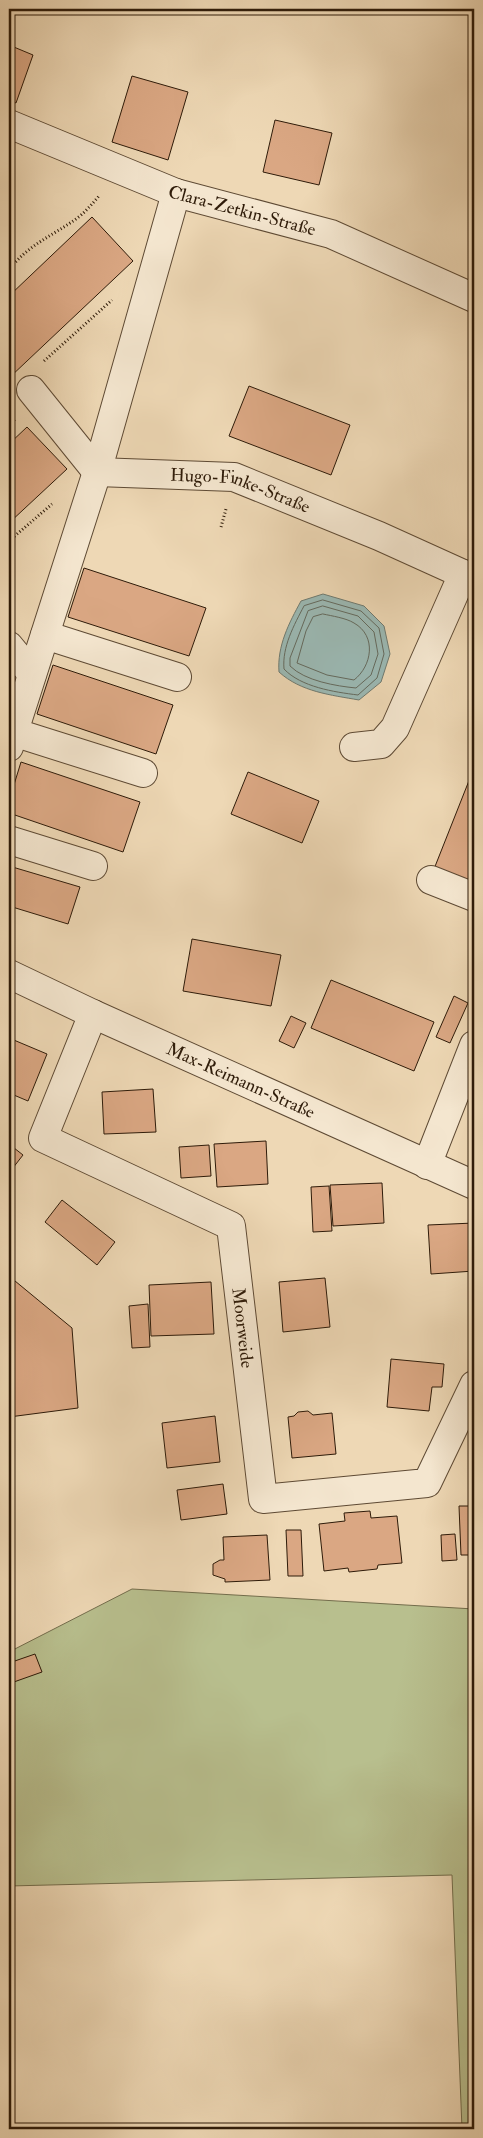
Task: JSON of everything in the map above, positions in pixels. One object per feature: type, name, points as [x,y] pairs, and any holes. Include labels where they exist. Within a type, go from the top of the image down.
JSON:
[{"type":"street","name":"Clara-Zetkin-Straße","points":[[9,124],[176,193],[331,234],[474,298]]},
{"type":"street","points":[[143,773],[11,740],[96,472],[176,193]]},
{"type":"street","points":[[34,379],[96,472]]},
{"type":"street","name":"Hugo-Finke-Straße","points":[[96,472],[234,477],[379,536],[469,577]]},
{"type":"street","points":[[354,748],[380,744],[395,728],[469,577]]},
{"type":"street","points":[[45,635],[177,678]]},
{"type":"street","points":[[9,646],[32,674]]},
{"type":"street","points":[[9,840],[93,866]]},
{"type":"street","points":[[431,880],[474,897]]},
{"type":"street","name":"Max-Reimann-Straße","points":[[9,974],[93,1014],[474,1185]]},
{"type":"street","name":"Moorweide","points":[[93,1014],[42,1138],[231,1226],[264,1499],[427,1483],[474,1385]]},
{"type":"street","points":[[428,1164],[474,1045]]},
{"type":"path","points":[[9,270],[17,258],[35,243],[79,216],[107,188],[115,168]]},
{"type":"path","points":[[34,379],[132,282],[151,283]]},
{"type":"green space","points":[[132,1589],[474,1609],[474,2129],[462,2129],[452,1875],[9,1886],[9,1652]]},
{"type":"water","points":[[323,594],[364,606],[384,626],[390,654],[381,682],[359,700],[317,692],[297,684],[279,672],[282,644],[288,626],[301,601]]},
{"type":"building","points":[[9,45],[33,55],[16,103],[9,100]]},
{"type":"building","points":[[132,76],[188,92],[168,160],[112,142]]},
{"type":"building","points":[[275,120],[332,133],[319,185],[263,172]]},
{"type":"building","points":[[92,217],[133,261],[9,378],[9,296]]},
{"type":"building","points":[[249,386],[350,425],[331,475],[229,436]]},
{"type":"building","points":[[27,427],[67,469],[9,523],[9,444]]},
{"type":"building","points":[[84,568],[206,608],[189,656],[68,617]]},
{"type":"building","points":[[53,665],[173,705],[156,754],[37,714]]},
{"type":"building","points":[[21,762],[140,802],[123,852],[9,813],[9,801]]},
{"type":"building","points":[[474,768],[474,885],[434,869]]},
{"type":"building","points":[[248,772],[319,801],[302,843],[231,814]]},
{"type":"building","points":[[9,866],[80,887],[68,924],[9,906]]},
{"type":"building","points":[[192,939],[281,955],[271,1006],[183,991]]},
{"type":"building","points":[[331,980],[434,1022],[414,1071],[311,1028]]},
{"type":"building","points":[[454,996],[468,1003],[450,1043],[436,1037]]},
{"type":"building","points":[[291,1016],[306,1023],[294,1048],[279,1041]]},
{"type":"building","points":[[9,1038],[47,1054],[28,1101],[9,1093]]},
{"type":"building","points":[[153,1089],[156,1132],[104,1134],[102,1092]]},
{"type":"building","points":[[266,1141],[268,1184],[217,1187],[214,1144]]},
{"type":"building","points":[[9,1144],[23,1155],[9,1173]]},
{"type":"building","points":[[209,1145],[211,1176],[181,1178],[179,1147]]},
{"type":"building","points":[[382,1183],[384,1223],[333,1226],[330,1185]]},
{"type":"building","points":[[329,1186],[332,1231],[313,1232],[311,1187]]},
{"type":"building","points":[[62,1200],[115,1242],[97,1265],[45,1222]]},
{"type":"building","points":[[474,1223],[474,1271],[431,1274],[428,1225]]},
{"type":"building","points":[[9,1276],[72,1328],[78,1408],[9,1417]]},
{"type":"building","points":[[325,1278],[330,1327],[283,1332],[279,1282]]},
{"type":"building","points":[[211,1282],[214,1334],[151,1336],[149,1285]]},
{"type":"building","points":[[148,1304],[150,1347],[132,1348],[129,1306]]},
{"type":"building","points":[[391,1359],[444,1364],[442,1387],[432,1387],[429,1411],[387,1407]]},
{"type":"building","points":[[308,1411],[313,1415],[332,1413],[336,1454],[292,1458],[288,1417],[294,1416],[298,1412]]},
{"type":"building","points":[[215,1416],[220,1462],[167,1468],[162,1423]]},
{"type":"building","points":[[223,1484],[227,1514],[181,1520],[177,1490]]},
{"type":"building","points":[[459,1506],[474,1506],[474,1555],[461,1555]]},
{"type":"building","points":[[370,1511],[371,1518],[397,1516],[402,1563],[378,1565],[377,1569],[349,1572],[348,1568],[324,1571],[319,1524],[345,1521],[344,1513]]},
{"type":"building","points":[[286,1530],[301,1530],[303,1576],[288,1576]]},
{"type":"building","points":[[455,1534],[457,1560],[442,1561],[441,1535]]},
{"type":"building","points":[[267,1535],[270,1580],[225,1582],[225,1579],[213,1575],[213,1564],[224,1560],[223,1537]]},
{"type":"building","points":[[35,1654],[42,1672],[11,1683],[9,1663]]}]
